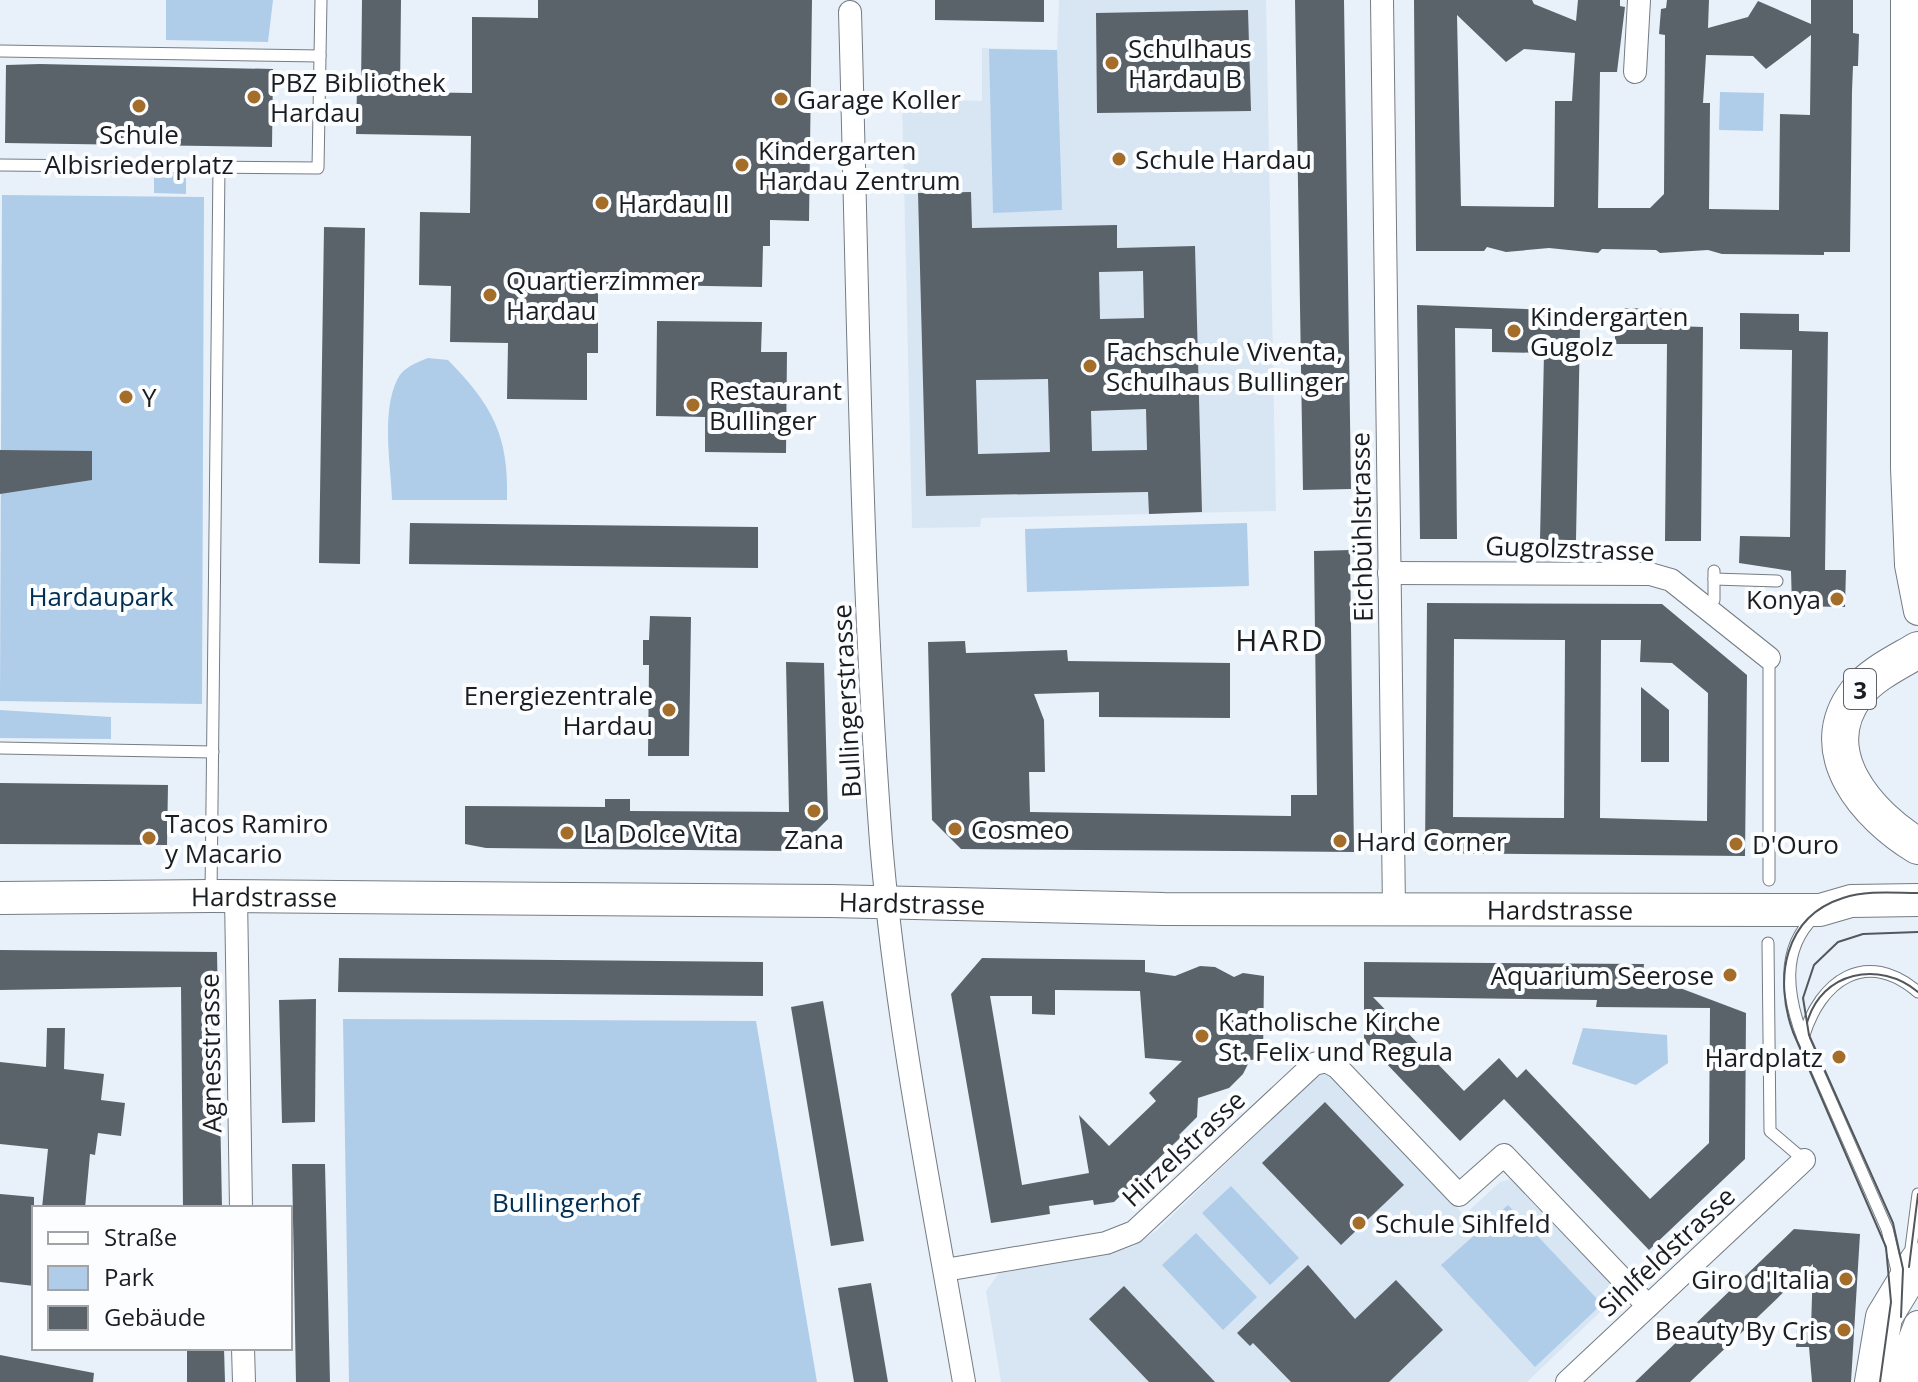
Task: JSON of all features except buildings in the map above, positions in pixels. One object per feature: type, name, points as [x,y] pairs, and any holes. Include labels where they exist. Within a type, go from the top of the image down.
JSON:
[{"type":"main road","name":"3","points":[[1918,650],[1875,677],[1856,694],[1845,717],[1843,755],[1850,780],[1861,799],[1881,820],[1918,846]]},
{"type":"main road","name":"Hardstrasse","points":[[0,898],[224,896],[1394,909],[1841,910]]},
{"type":"main road","points":[[1841,910],[1918,900]]},
{"type":"main road","points":[[1841,910],[1918,921]]},
{"type":"main road","points":[[1873,1382],[1884,1317],[1909,1274]]},
{"type":"street","name":"Eichbühlstrasse","points":[[1382,0],[1394,909]]},
{"type":"street","points":[[1635,72],[1639,0]]},
{"type":"street","points":[[1905,0],[1905,468],[1909,565],[1918,611]]},
{"type":"street","name":"Bullingerstrasse","points":[[850,12],[879,809],[899,999],[964,1382]]},
{"type":"street","name":"Gugolzstrasse","points":[[1389,573],[1650,574],[1671,580],[1769,658]]},
{"type":"street","name":"Agnesstrasse","points":[[224,896],[241,1206]]},
{"type":"street","name":"Hirzelstrasse","points":[[945,1270],[1106,1243],[1134,1232],[1314,1064],[1326,1061],[1337,1067],[1459,1195],[1504,1155],[1648,1306]]},
{"type":"street","name":"Sihlfeldstrasse","points":[[1567,1382],[1804,1160]]},
{"type":"street","points":[[1902,1374],[1918,1325]]},
{"type":"street","points":[[243,1350],[244,1382]]},
{"type":"lane","points":[[0,165],[318,168],[321,0]]},
{"type":"lane","points":[[0,51],[320,56]]},
{"type":"lane","points":[[219,166],[213,752],[224,896]]},
{"type":"lane","points":[[1706,609],[1714,600],[1714,575],[1777,581]]},
{"type":"lane","points":[[1769,658],[1769,880]]},
{"type":"lane","points":[[0,748],[213,752]]},
{"type":"lane","points":[[1841,910],[1798,935],[1791,958],[1793,1005],[1803,1038],[1909,1274]]},
{"type":"lane","points":[[1768,943],[1770,1131],[1804,1160]]},
{"type":"lane","points":[[1803,1038],[1817,1002],[1834,984],[1848,977],[1867,973],[1888,975],[1918,992]]},
{"type":"lane","points":[[1886,1382],[1909,1274],[1918,1194]]},
{"type":"shaded area","name":"Fachschule Viventa, Schulhaus Bullinger","points":[[1059,0],[1266,0],[1276,511],[981,518],[980,527],[912,528],[902,98],[982,101],[982,48],[1057,50]]},
{"type":"shaded area","name":"Schule Sihlfeld","points":[[1324,1074],[1332,1077],[1464,1215],[1500,1182],[1511,1179],[1621,1292],[1527,1382],[1001,1382],[986,1291],[999,1273],[1108,1254],[1134,1246],[1157,1230],[1316,1077]]},
{"type":"green space","points":[[166,0],[273,0],[268,42],[166,40]]},
{"type":"green space","points":[[989,49],[1057,50],[1062,210],[993,213]]},
{"type":"green space","points":[[1720,92],[1764,93],[1763,131],[1719,130]]},
{"type":"green space","points":[[154,157],[186,158],[186,194],[154,193]]},
{"type":"green space","name":"Hardaupark","points":[[2,195],[204,197],[202,704],[0,701]]},
{"type":"green space","points":[[428,358],[448,360],[487,407],[495,422],[505,457],[507,500],[392,500],[388,423],[392,393],[403,372]]},
{"type":"green space","points":[[1247,523],[1249,586],[1027,592],[1025,529]]},
{"type":"green space","points":[[0,710],[111,717],[111,739],[0,738]]},
{"type":"green space","name":"Bullingerhof","points":[[343,1019],[756,1021],[817,1382],[349,1382]]},
{"type":"green space","points":[[1583,1028],[1667,1035],[1668,1063],[1636,1085],[1572,1064]]},
{"type":"green space","points":[[1231,1186],[1299,1258],[1270,1285],[1202,1213]]},
{"type":"green space","points":[[1508,1205],[1602,1304],[1535,1367],[1441,1265]]},
{"type":"green space","points":[[1196,1233],[1257,1297],[1223,1330],[1162,1265]]},
{"type":"tram line","points":[[1880,1382],[1891,1302],[1886,1247],[1793,1032],[1784,992],[1785,972],[1788,953],[1796,935],[1807,920],[1823,907],[1861,894],[1918,893]]},
{"type":"tram line","points":[[1901,1317],[1903,1269],[1893,1223],[1809,1035],[1803,998],[1814,965],[1838,942],[1863,934],[1918,932]]},
{"type":"tram line","points":[[1807,1023],[1814,1005],[1825,992],[1838,982],[1854,976],[1887,976],[1918,992]]},
{"type":"tram line","points":[[1909,1267],[1918,1194]]},
{"type":"place","name":"Schulhaus Hardau B","points":[[1112,63]]},
{"type":"place","name":"PBZ Bibliothek Hardau","points":[[254,97]]},
{"type":"place","name":"Garage Koller","points":[[781,99]]},
{"type":"place","name":"Schule Albisriederplatz","points":[[139,106]]},
{"type":"place","name":"Schule Hardau","points":[[1119,159]]},
{"type":"place","name":"Kindergarten Hardau Zentrum","points":[[742,165]]},
{"type":"place","name":"Hardau II","points":[[602,203]]},
{"type":"place","name":"Quartierzimmer Hardau","points":[[490,295]]},
{"type":"place","name":"Kindergarten Gugolz","points":[[1514,331]]},
{"type":"place","name":"Fachschule Viventa, Schulhaus Bullinger","points":[[1090,366]]},
{"type":"place","name":"Y","points":[[126,397]]},
{"type":"place","name":"Restaurant Bullinger","points":[[693,405]]},
{"type":"place","name":"Konya","points":[[1837,599]]},
{"type":"place","name":"Energiezentrale Hardau","points":[[669,710]]},
{"type":"place","name":"Zana","points":[[814,811]]},
{"type":"place","name":"Cosmeo","points":[[955,829]]},
{"type":"place","name":"La Dolce Vita","points":[[567,833]]},
{"type":"place","name":"Tacos Ramiro y Macario","points":[[149,838]]},
{"type":"place","name":"Hard Corner","points":[[1340,841]]},
{"type":"place","name":"D'Ouro","points":[[1736,844]]},
{"type":"place","name":"Aquarium Seerose","points":[[1730,975]]},
{"type":"place","name":"Katholische Kirche St. Felix und Regula","points":[[1202,1036]]},
{"type":"place","name":"Hardplatz","points":[[1839,1057]]},
{"type":"place","name":"Schule Sihlfeld","points":[[1359,1223]]},
{"type":"place","name":"Giro d'Italia","points":[[1846,1279]]},
{"type":"place","name":"Beauty By Cris","points":[[1844,1330]]},
{"type":"district","name":"HARD","points":[[1280,639]]}]
